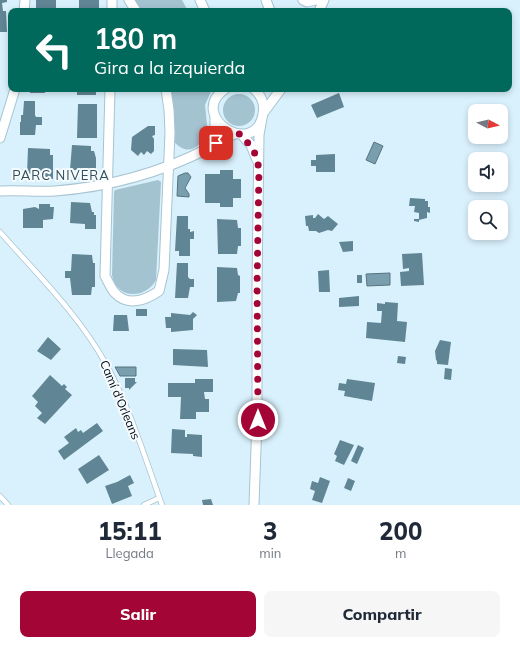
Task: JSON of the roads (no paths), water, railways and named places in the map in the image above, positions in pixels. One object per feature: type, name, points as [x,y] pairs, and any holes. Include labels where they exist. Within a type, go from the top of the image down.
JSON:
[{"type":"street","points":[[303,0],[307,2],[316,0]]},
{"type":"street","points":[[0,138],[14,92]]},
{"type":"street","points":[[110,92],[105,276],[115,294],[130,301],[148,299],[159,291],[164,270],[169,166],[169,110],[166,92]]},
{"type":"street","points":[[254,505],[258,420],[257,285],[259,135],[263,115],[257,92]]},
{"type":"street","points":[[259,92],[266,96],[274,92]]},
{"type":"street","points":[[0,191],[55,191],[107,183],[150,173],[209,148],[224,138],[254,129],[278,92]]},
{"type":"street","points":[[209,148],[215,130],[214,109],[219,93]]},
{"type":"street","points":[[215,115],[222,128],[238,134],[254,151],[259,168]]},
{"type":"lane","name":"Camí d'Orleans","points":[[0,232],[79,324],[100,354],[127,412],[162,505]]},
{"type":"lane","points":[[0,496],[8,505]]},
{"type":"lane","points":[[144,505],[159,498]]},
{"type":"district","name":"PARC NIVERA","points":[[61,175]]}]
